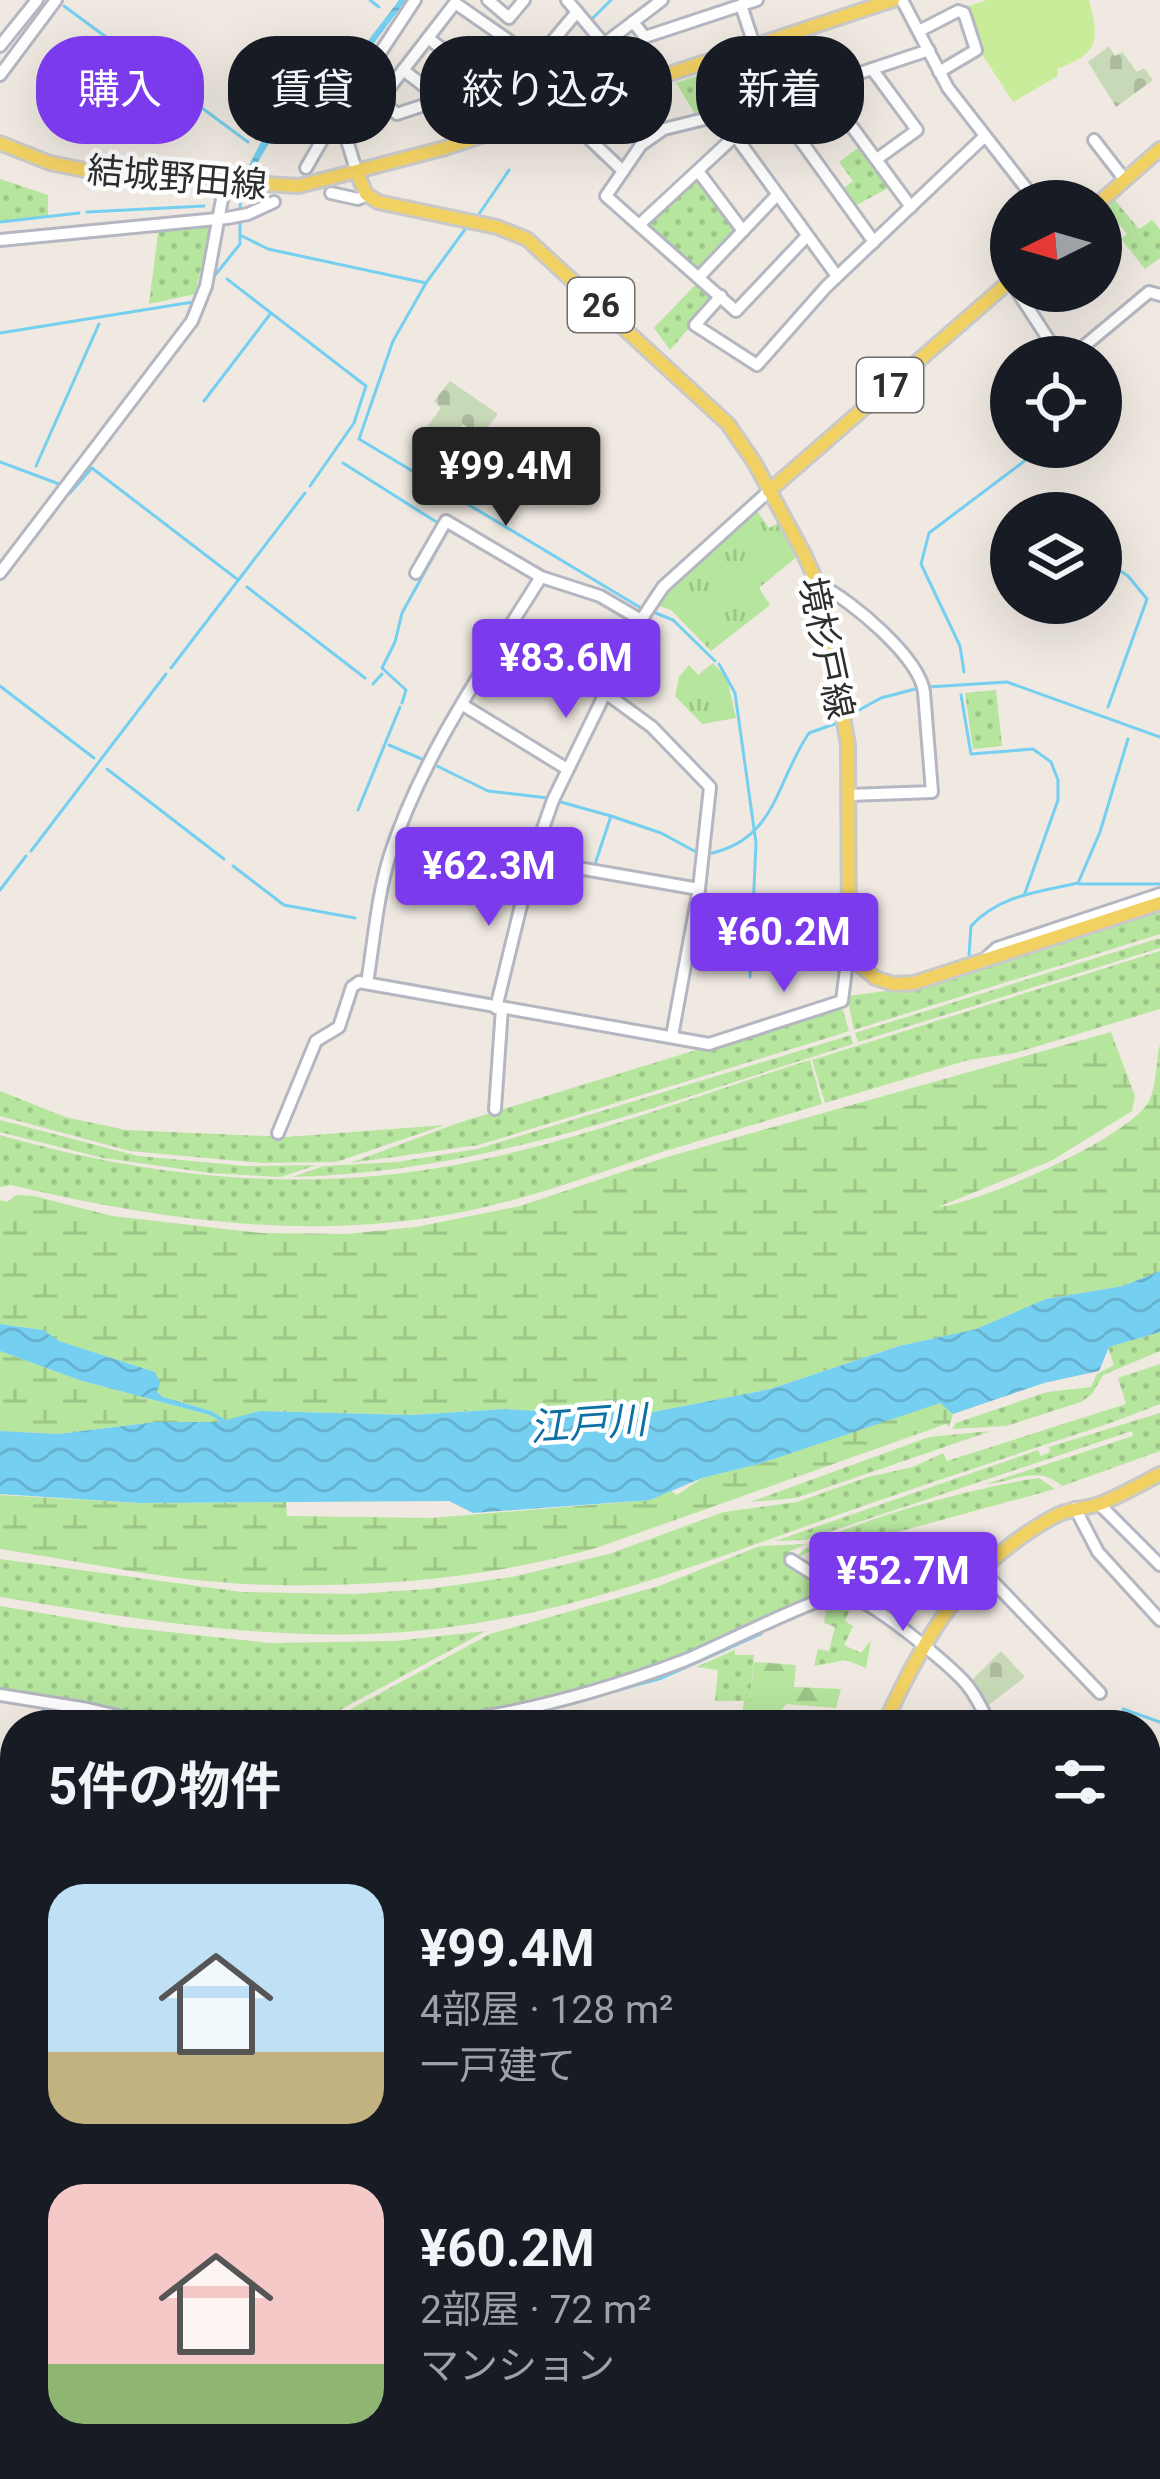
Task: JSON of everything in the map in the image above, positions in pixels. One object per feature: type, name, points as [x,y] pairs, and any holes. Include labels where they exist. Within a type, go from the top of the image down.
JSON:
[{"type":"main road","name":"結城野田線","points":[[784,36],[893,0]]},
{"type":"main road","name":"結城野田線","points":[[0,143],[37,159],[88,172],[292,187],[450,144]]},
{"type":"main road","points":[[1122,183],[1160,149]]},
{"type":"main road","points":[[357,173],[367,195]]},
{"type":"main road","name":"境杉戸線","points":[[367,195],[387,206],[497,227],[527,239],[728,424],[820,585],[845,727],[850,795],[849,945]]},
{"type":"main road","name":"17","points":[[770,491],[990,298]]},
{"type":"main road","points":[[849,945],[869,974],[894,983],[914,983],[1160,899]]},
{"type":"main road","points":[[892,1710],[923,1647],[980,1568],[1033,1530],[1160,1474]]},
{"type":"street","points":[[0,46],[37,0]]},
{"type":"street","points":[[0,75],[56,0]]},
{"type":"street","points":[[390,36],[416,0]]},
{"type":"street","points":[[488,0],[509,18],[524,0]]},
{"type":"street","points":[[567,0],[604,44],[662,0]]},
{"type":"street","points":[[633,22],[645,37],[757,0]]},
{"type":"street","points":[[902,0],[939,72],[1019,180]]},
{"type":"street","points":[[430,36],[455,3],[502,36]]},
{"type":"street","points":[[741,5],[751,36]]},
{"type":"street","points":[[921,31],[958,11],[964,13],[976,50],[939,72]]},
{"type":"street","points":[[557,36],[577,13]]},
{"type":"street","points":[[420,49],[380,100],[397,114],[420,106]]},
{"type":"street","points":[[864,72],[929,50]]},
{"type":"street","points":[[872,69],[917,130],[877,160]]},
{"type":"street","points":[[404,70],[420,83]]},
{"type":"street","points":[[696,122],[656,133],[641,145],[606,196],[736,311],[807,236]]},
{"type":"street","points":[[721,296],[695,325],[757,364],[837,276],[984,137]]},
{"type":"street","points":[[1094,140],[1125,180]]},
{"type":"street","points":[[864,142],[911,207]]},
{"type":"street","points":[[306,168],[320,144]]},
{"type":"street","points":[[350,144],[357,173]]},
{"type":"street","points":[[595,144],[623,171]]},
{"type":"street","points":[[640,224],[727,144]]},
{"type":"street","points":[[741,144],[837,276]]},
{"type":"street","points":[[803,144],[874,242]]},
{"type":"street","points":[[698,171],[743,231]]},
{"type":"street","points":[[0,573],[192,321],[206,286],[225,183]]},
{"type":"street","points":[[331,193],[358,199],[367,195]]},
{"type":"street","points":[[700,276],[777,195]]},
{"type":"street","points":[[0,239],[220,219],[248,214],[274,202]]},
{"type":"street","points":[[1096,336],[1149,292],[1160,295]]},
{"type":"street","points":[[496,1109],[499,1008],[532,860],[567,770],[641,620],[663,587],[770,491]]},
{"type":"street","points":[[416,573],[446,520],[541,578],[600,596],[641,620]]},
{"type":"street","points":[[368,983],[392,849],[463,705],[541,578]]},
{"type":"street","points":[[820,585],[900,651],[923,687],[932,792],[850,795]]},
{"type":"street","points":[[607,694],[652,727],[708,782],[710,807],[699,889],[672,1036]]},
{"type":"street","points":[[463,705],[567,770]]},
{"type":"street","points":[[532,860],[699,889]]},
{"type":"street","points":[[278,1133],[316,1041],[339,1027],[352,987],[359,982],[710,1044],[842,1001],[849,945]]},
{"type":"street","points":[[1099,1504],[1160,1565]]},
{"type":"street","points":[[1076,1508],[1098,1552],[1160,1620]]},
{"type":"street","points":[[791,1560],[875,1609],[965,1682],[981,1710]]},
{"type":"street","points":[[980,1568],[1100,1693]]},
{"type":"street","points":[[509,1710],[661,1669],[824,1598],[845,1594]]},
{"type":"street","points":[[0,1695],[92,1710]]},
{"type":"green space","points":[[987,0],[1089,0],[1095,27],[1092,45],[1081,58],[1057,69],[1058,76],[1013,102],[982,54],[965,7]]},
{"type":"green space","points":[[1109,46],[1115,56],[1122,52],[1137,72],[1144,68],[1153,80],[1116,107],[1088,62]]},
{"type":"green space","points":[[696,76],[696,115],[676,83]]},
{"type":"green space","points":[[862,145],[892,186],[853,207],[841,191],[853,181],[839,162]]},
{"type":"green space","points":[[696,177],[736,229],[698,270],[647,226]]},
{"type":"green space","points":[[0,179],[48,195],[48,217],[0,223]]},
{"type":"green space","points":[[1122,209],[1139,229],[1152,220],[1160,229],[1160,258],[1145,269],[1122,240],[1127,234],[1122,228]]},
{"type":"green space","points":[[211,226],[195,294],[149,304],[158,233],[163,228]]},
{"type":"green space","points":[[700,280],[715,297],[670,350],[654,328]]},
{"type":"green space","points":[[450,381],[498,414],[480,436],[463,424],[441,452],[420,436],[441,408],[434,401]]},
{"type":"green space","points":[[755,508],[769,528],[780,522],[799,555],[759,588],[770,605],[711,651],[671,610],[657,605],[665,590]]},
{"type":"green space","points":[[713,663],[727,678],[736,718],[702,724],[675,696],[679,677],[689,665],[698,675]]},
{"type":"green space","points":[[996,690],[1002,746],[973,749],[965,693]]},
{"type":"green space","points":[[1160,907],[1160,934],[854,1030],[847,996],[909,988]]},
{"type":"green space","points":[[1160,938],[1160,948],[858,1042],[855,1033]]},
{"type":"green space","points":[[1160,951],[1160,1009],[825,1103],[812,1060]]},
{"type":"green space","points":[[841,1004],[849,1031],[834,1036],[479,1145],[350,1163],[458,1123],[793,1024]]},
{"type":"green space","points":[[1111,1032],[1135,1096],[1132,1111],[1051,1161],[938,1207],[1018,1181],[1116,1131],[1150,1099],[1160,1044],[1160,1271],[1123,1286],[1047,1299],[976,1329],[899,1346],[770,1389],[643,1414],[617,1407],[571,1413],[505,1409],[411,1415],[260,1411],[226,1421],[211,1411],[163,1397],[156,1392],[155,1372],[58,1341],[43,1330],[0,1324],[0,1200],[7,1202],[16,1195],[112,1216],[261,1233],[346,1234],[416,1227],[520,1206],[667,1157]]},
{"type":"green space","points":[[851,1035],[853,1044],[646,1110],[507,1148],[436,1163],[292,1177],[324,1166],[397,1162],[477,1149]]},
{"type":"green space","points":[[810,1060],[822,1104],[521,1198],[414,1220],[298,1226],[240,1223],[125,1209],[11,1185],[0,1187],[0,1135],[114,1162],[228,1177],[344,1178],[402,1173],[547,1144]]},
{"type":"green space","points":[[0,1091],[65,1117],[126,1130],[287,1137],[445,1125],[336,1162],[262,1163],[130,1151],[0,1116]]},
{"type":"green space","points":[[0,1120],[138,1156],[246,1166],[317,1165],[280,1177],[103,1158],[0,1132]]},
{"type":"green space","points":[[1160,1332],[1160,1351],[1103,1375],[1081,1402],[1006,1426],[952,1429],[956,1423],[1047,1392],[1091,1387],[1097,1374],[1114,1365],[1108,1347]]},
{"type":"green space","points":[[0,1351],[79,1380],[210,1415],[222,1423],[155,1422],[58,1434],[0,1431]]},
{"type":"green space","points":[[1160,1364],[1160,1404],[652,1580],[545,1610],[435,1629],[325,1634],[162,1622],[0,1597],[0,1559],[242,1592],[354,1594],[512,1577],[609,1554],[724,1512],[797,1502],[913,1467],[943,1453],[947,1461],[1126,1404],[1118,1378]]},
{"type":"green space","points":[[940,1402],[953,1414],[949,1427],[946,1424],[596,1548],[477,1573],[356,1584],[241,1584],[0,1549],[0,1495],[139,1503],[286,1502],[287,1516],[432,1518],[650,1500],[670,1490],[677,1495],[702,1478],[759,1464]]},
{"type":"green space","points":[[1160,1413],[1160,1451],[1062,1486],[1035,1475],[986,1484],[1133,1436],[1132,1431],[805,1540],[775,1541],[1038,1450],[1041,1456],[1050,1452],[1049,1447]]},
{"type":"green space","points":[[991,1431],[796,1498],[750,1502],[929,1437]]},
{"type":"green space","points":[[1039,1478],[1055,1489],[868,1540],[825,1544],[794,1559],[810,1546],[871,1520],[948,1497]]},
{"type":"green space","points":[[806,1544],[789,1552],[788,1562],[831,1587],[824,1595],[703,1647],[581,1688],[483,1710],[349,1710],[490,1634],[659,1586],[760,1546]]},
{"type":"green space","points":[[853,1601],[845,1621],[853,1626],[844,1645],[861,1653],[871,1640],[866,1668],[846,1660],[814,1666],[818,1649],[829,1651],[835,1627],[824,1623],[827,1603]]},
{"type":"green space","points":[[0,1606],[123,1627],[269,1643],[395,1641],[486,1631],[340,1710],[110,1710],[0,1691]]},
{"type":"green space","points":[[735,1650],[735,1655],[754,1655],[750,1701],[715,1701],[718,1670],[696,1667]]},
{"type":"green space","points":[[1001,1651],[1025,1677],[986,1707],[970,1682]]},
{"type":"green space","points":[[754,1662],[796,1665],[794,1687],[841,1689],[836,1708],[787,1704],[782,1710],[742,1710],[744,1701],[750,1701]]},
{"type":"water","points":[[399,0],[406,0],[379,36],[372,36]]},
{"type":"water","points":[[260,144],[269,144],[256,176],[247,169]]},
{"type":"water","name":"江戸川","points":[[1160,1271],[1160,1332],[1109,1347],[1099,1371],[1044,1383],[953,1414],[940,1403],[759,1464],[702,1478],[650,1500],[473,1513],[449,1501],[139,1503],[0,1494],[0,1431],[58,1434],[155,1422],[221,1422],[0,1351],[0,1324],[43,1330],[59,1341],[155,1372],[160,1383],[157,1392],[163,1397],[226,1420],[260,1411],[411,1415],[505,1409],[571,1413],[617,1407],[643,1414],[770,1389],[899,1346],[976,1329],[1046,1299],[1123,1286]]},
{"type":"waterway","points":[[370,0],[379,7]]},
{"type":"waterway","points":[[591,20],[611,0]]},
{"type":"waterway","points":[[64,6],[228,127]]},
{"type":"waterway","points":[[477,217],[509,170]]},
{"type":"waterway","points":[[240,209],[241,190]]},
{"type":"waterway","points":[[87,212],[204,206]]},
{"type":"waterway","points":[[0,222],[79,213]]},
{"type":"waterway","points":[[216,274],[240,244],[240,223]]},
{"type":"waterway","points":[[242,236],[268,249],[426,283],[466,228]]},
{"type":"waterway","points":[[227,279],[366,386],[354,423],[310,486]]},
{"type":"waterway","points":[[426,283],[393,341],[359,439],[641,608]]},
{"type":"waterway","points":[[0,333],[193,302]]},
{"type":"waterway","points":[[204,401],[271,313]]},
{"type":"waterway","points":[[36,466],[99,324]]},
{"type":"waterway","points":[[0,462],[59,484]]},
{"type":"waterway","points":[[343,463],[438,523]]},
{"type":"waterway","points":[[70,493],[92,468],[237,579]]},
{"type":"waterway","points":[[964,672],[960,646],[921,564],[929,533],[1015,468]]},
{"type":"waterway","points":[[171,668],[305,493]]},
{"type":"waterway","points":[[402,703],[406,690],[382,668],[402,613],[448,530]]},
{"type":"waterway","points":[[1108,707],[1147,599],[1122,572]]},
{"type":"waterway","points":[[247,587],[365,678]]},
{"type":"waterway","points":[[653,612],[673,620],[715,661]]},
{"type":"waterway","points":[[719,664],[735,693],[756,843],[750,977]]},
{"type":"waterway","points":[[31,851],[166,674]]},
{"type":"waterway","points":[[373,684],[382,674]]},
{"type":"waterway","points":[[928,687],[1007,682],[1160,737]]},
{"type":"waterway","points":[[0,686],[94,758]]},
{"type":"waterway","points":[[850,715],[881,698],[919,688]]},
{"type":"waterway","points":[[961,695],[971,754],[1033,749],[1051,762],[1058,780],[1058,800],[1025,893]]},
{"type":"waterway","points":[[358,810],[400,707]]},
{"type":"waterway","points":[[708,854],[731,847],[761,823],[809,733],[837,723]]},
{"type":"waterway","points":[[969,955],[971,926],[994,907],[1078,883],[1100,832],[1128,739]]},
{"type":"waterway","points":[[389,745],[424,760]]},
{"type":"waterway","points":[[435,765],[488,791],[548,798]]},
{"type":"waterway","points":[[107,769],[224,859]]},
{"type":"waterway","points":[[557,801],[611,816]]},
{"type":"waterway","points":[[595,864],[611,816],[661,833],[700,854]]},
{"type":"waterway","points":[[0,890],[26,856]]},
{"type":"waterway","points":[[233,866],[284,905],[355,918]]},
{"type":"waterway","points":[[1079,884],[1160,884]]},
{"type":"waterway","points":[[545,1710],[662,1678],[761,1634]]}]
